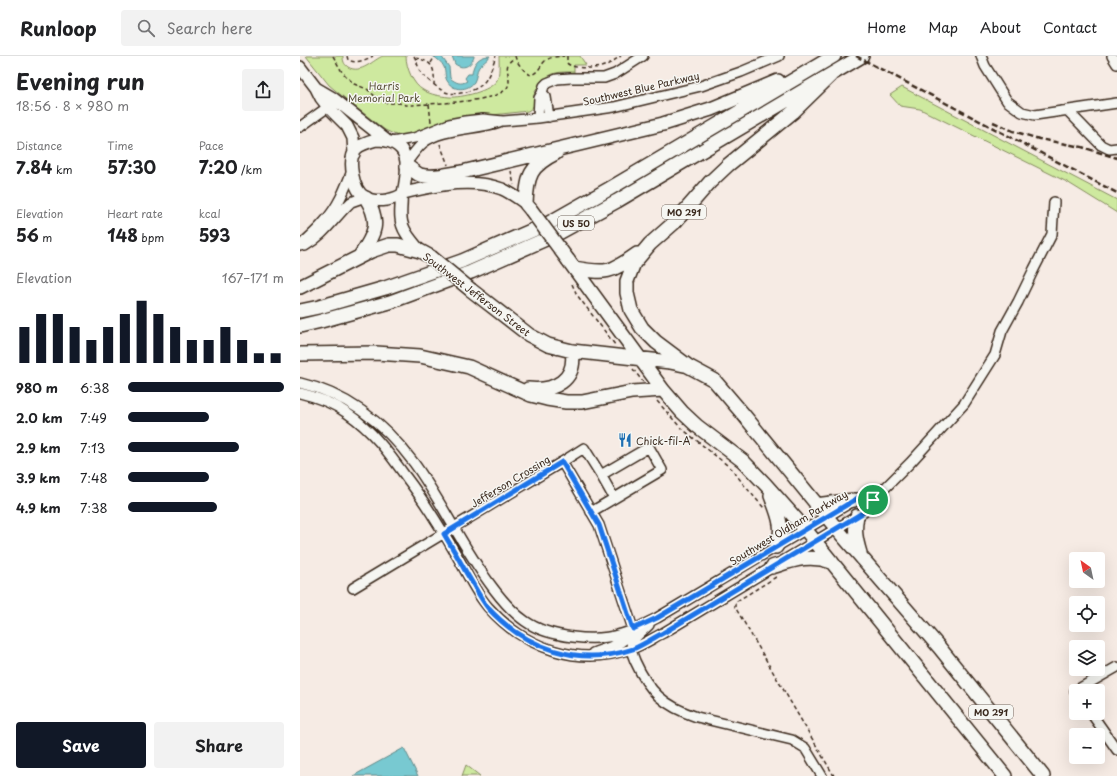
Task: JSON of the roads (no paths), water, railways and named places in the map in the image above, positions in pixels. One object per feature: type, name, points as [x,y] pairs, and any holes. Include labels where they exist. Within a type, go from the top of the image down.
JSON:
[{"type":"highway","name":"US 50","points":[[300,311],[385,288],[462,261],[549,223],[834,56]]},
{"type":"highway","name":"US 50","points":[[300,326],[390,302],[470,272],[555,235],[617,201],[862,56]]},
{"type":"highway","points":[[407,164],[420,174],[437,176],[462,172],[663,124],[711,109],[821,64]]},
{"type":"highway","name":"MO 291","points":[[571,264],[600,272],[619,267],[650,244],[675,222],[710,182],[728,165],[793,112],[831,75]]},
{"type":"highway","points":[[529,207],[528,182],[530,175],[537,164],[566,147]]},
{"type":"highway","points":[[359,258],[369,243],[375,227],[374,212],[365,197]]},
{"type":"highway","name":"MO 291","points":[[529,207],[571,264],[637,365],[659,394],[697,426],[743,461],[766,485],[832,562],[1005,776]]},
{"type":"highway","name":"MO 291","points":[[650,244],[634,263],[627,281],[627,293],[631,310],[642,328],[656,342],[688,366],[714,380],[816,505],[939,647],[1043,776]]},
{"type":"highway","points":[[300,287],[371,251],[389,245],[398,245],[426,254]]},
{"type":"highway","name":"Southwest Jefferson Street","points":[[426,254],[529,335],[548,345],[637,365],[670,362],[688,366]]},
{"type":"highway","points":[[510,386],[539,390],[553,387],[561,383],[572,368],[572,351]]},
{"type":"highway","points":[[300,354],[376,353],[420,356],[469,367],[510,386],[547,399],[571,402],[582,402],[632,392],[659,394]]},
{"type":"highway","points":[[766,485],[776,508],[780,525],[781,538],[776,547]]},
{"type":"highway","points":[[816,505],[854,500]]},
{"type":"highway","points":[[857,516],[855,539],[861,557]]},
{"type":"highway","points":[[775,571],[806,558],[816,558],[832,562]]},
{"type":"main road","points":[[301,72],[316,88],[333,98],[396,145],[404,154],[407,164],[407,175],[402,194]]},
{"type":"main road","points":[[316,88],[328,108],[344,121],[350,131],[353,138],[354,154],[352,171],[355,183],[365,197],[382,200],[402,194],[448,185],[480,184],[504,190],[529,207]]},
{"type":"main road","points":[[354,154],[362,145],[369,142],[376,140],[389,141]]},
{"type":"main road","name":"Southwest Jefferson Street","points":[[402,194],[401,218],[403,226],[406,233],[426,254]]},
{"type":"street","points":[[538,118],[538,98],[542,93],[544,86],[557,79],[604,78],[614,74],[643,56]]},
{"type":"street","name":"Southwest Blue Parkway","points":[[389,141],[414,138],[448,124],[482,119],[503,121],[549,117],[614,107],[701,86],[741,72],[778,56]]},
{"type":"street","points":[[981,56],[985,66],[1006,101],[1022,112],[1035,115],[1117,103]]},
{"type":"street","points":[[1112,56],[1117,64]]},
{"type":"street","points":[[542,93],[546,96],[549,117]]},
{"type":"street","points":[[300,127],[328,108]]},
{"type":"street","points":[[1067,110],[1101,145],[1109,149],[1117,148]]},
{"type":"street","name":"Southwest Blue Parkway","points":[[407,164],[418,148],[424,142],[432,138],[447,133],[486,127],[503,121]]},
{"type":"street","points":[[300,247],[324,223],[333,210],[344,192],[352,171]]},
{"type":"street","points":[[300,247],[313,241],[351,202],[365,197]]},
{"type":"street","points":[[300,392],[322,399],[347,412],[374,435],[387,450],[430,510],[478,594],[488,607],[503,621],[533,643],[549,650],[586,656],[612,654],[630,649],[663,633],[775,571],[814,541],[864,512],[873,500],[910,463],[964,404],[995,355],[1002,331],[1052,234],[1054,202]]},
{"type":"street","name":"Southwest Oldham Parkway","points":[[300,383],[327,391],[346,400],[369,415],[399,445],[425,479],[471,557],[503,601],[524,621],[550,633],[579,638],[607,637],[622,634],[657,618],[854,500],[858,498],[873,500]]},
{"type":"street","points":[[374,435],[381,427]]},
{"type":"street","points":[[591,512],[662,470],[649,447],[601,475]]},
{"type":"street","points":[[562,462],[584,448],[614,498]]},
{"type":"street","name":"Jefferson Crossing","points":[[353,588],[562,462],[599,525],[633,629]]},
{"type":"street","points":[[657,618],[635,638],[630,649],[641,674],[649,687],[669,705],[682,712],[792,740],[804,748],[822,776]]},
{"type":"street","points":[[586,656],[621,642],[630,635],[633,629]]},
{"type":"street","points":[[1087,684],[1117,667]]},
{"type":"street","points":[[1096,720],[1117,750]]},
{"type":"water","points":[[433,56],[441,56],[449,67],[450,78],[461,83],[467,81],[465,78],[468,74],[472,74],[475,64],[479,59],[490,56],[477,70],[474,82],[468,87],[461,89],[450,85],[446,78],[443,65]]},
{"type":"water","points":[[452,56],[474,57],[469,65],[461,67],[455,64]]},
{"type":"water","points":[[404,748],[418,776],[353,776]]},
{"type":"railway","points":[[856,56],[1117,193]]},
{"type":"railway","points":[[993,122],[1013,131],[1039,139],[1082,147],[1117,158]]},
{"type":"place","name":"Chick-fil-A","points":[[625,440]]},
{"type":"park label","name":"Harris Memorial Park","points":[[384,90]]}]
